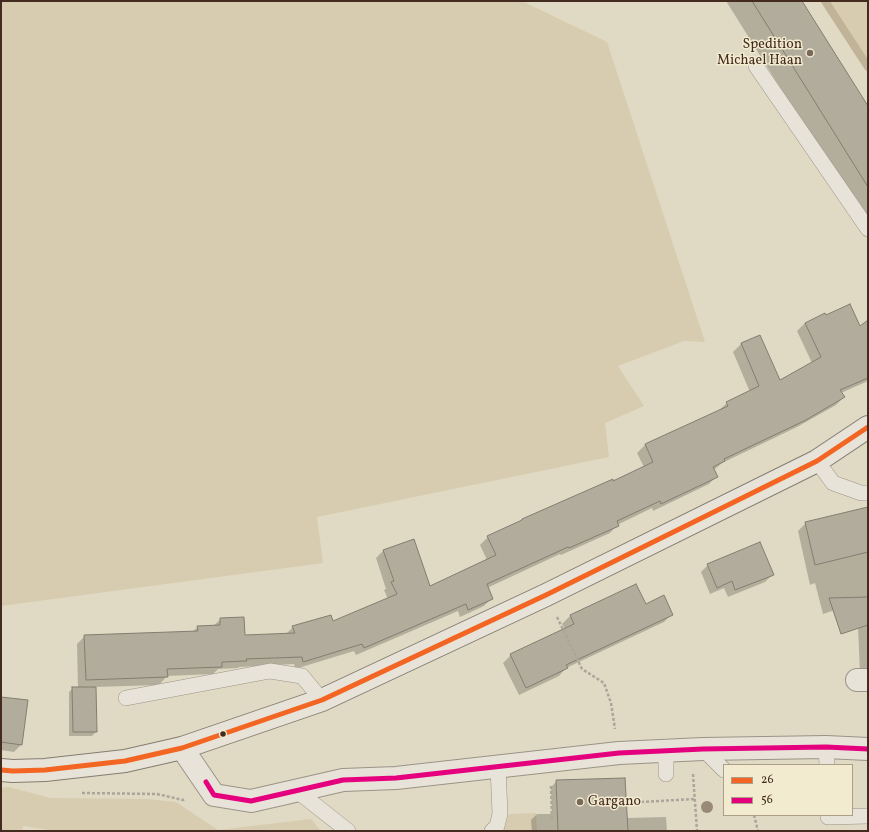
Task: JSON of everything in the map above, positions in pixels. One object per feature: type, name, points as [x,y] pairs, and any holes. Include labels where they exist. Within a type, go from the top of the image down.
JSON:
[{"type":"street","points":[[1,770],[46,770],[117,762],[182,748],[322,700],[546,595],[817,461],[868,427]]},
{"type":"street","points":[[182,748],[214,795],[251,800],[343,780],[396,778],[620,753],[703,749],[827,756],[868,749]]},
{"type":"lane","points":[[756,66],[868,229]]},
{"type":"lane","points":[[817,461],[833,483],[861,493],[868,493]]},
{"type":"lane","points":[[126,698],[270,671],[302,676],[322,700]]},
{"type":"lane","points":[[703,749],[723,769]]},
{"type":"lane","points":[[666,750],[666,774]]},
{"type":"lane","points":[[492,831],[496,826],[500,814],[498,767]]},
{"type":"lane","points":[[296,790],[348,831]]},
{"type":"lane","points":[[828,816],[868,816]]},
{"type":"path","points":[[546,595],[582,669],[604,683],[611,703],[620,753]]},
{"type":"path","points":[[693,772],[697,831]]},
{"type":"path","points":[[551,782],[552,820]]},
{"type":"path","points":[[79,793],[157,794],[183,800],[214,795]]},
{"type":"path","points":[[641,802],[695,799]]},
{"type":"path","points":[[754,816],[758,831]]},
{"type":"shaded area","points":[[1,1],[522,1],[607,42],[705,342],[684,341],[618,366],[644,406],[605,423],[609,457],[317,517],[323,563],[1,606]]},
{"type":"shaded area","points":[[822,1],[868,1],[868,73]]},
{"type":"shaded area","points":[[8,787],[51,798],[147,799],[176,802],[218,830],[311,819],[321,831],[56,831],[23,826],[22,831],[4,831],[1,830],[1,788]]},
{"type":"shaded area","points":[[536,813],[537,831],[504,831],[509,814]]},
{"type":"building","name":"Spedition Michael Haan","points":[[752,1],[802,1],[868,106],[868,187]]},
{"type":"building","points":[[850,304],[860,326],[868,320],[868,378],[840,390],[845,397],[806,420],[724,459],[725,461],[713,467],[718,477],[661,504],[660,501],[617,521],[619,526],[569,548],[568,547],[487,584],[493,599],[468,610],[466,604],[364,648],[362,644],[303,662],[302,657],[246,659],[247,661],[222,662],[222,667],[167,669],[168,677],[86,680],[84,635],[198,631],[197,626],[220,625],[220,618],[244,617],[245,635],[295,633],[292,626],[331,615],[333,621],[397,594],[391,582],[394,581],[383,550],[414,539],[430,586],[496,555],[487,536],[522,519],[613,479],[613,481],[653,462],[645,444],[728,406],[726,402],[759,386],[741,343],[760,335],[780,380],[821,357],[805,323],[825,313],[826,315]]},
{"type":"building","points":[[868,507],[868,552],[815,565],[805,522]]},
{"type":"building","points":[[760,542],[774,575],[735,590],[732,581],[717,588],[707,564]]},
{"type":"building","points":[[636,584],[646,604],[664,595],[673,615],[566,665],[568,668],[526,688],[510,654],[574,624],[570,615]]},
{"type":"building","points":[[868,597],[868,625],[841,634],[829,598]]},
{"type":"building","points":[[72,687],[96,687],[97,732],[73,732]]},
{"type":"building","points":[[1,697],[28,700],[22,745],[1,742]]},
{"type":"building","points":[[625,778],[628,831],[558,831],[556,780]]},
{"type":"waterway","points":[[825,1],[868,67]]},
{"type":"transit line","name":"26","points":[[1,770],[45,770],[125,761],[182,748],[322,700],[546,595],[817,461],[868,427]]},
{"type":"transit line","name":"56","points":[[206,782],[214,795],[251,801],[343,780],[396,778],[619,753],[703,749],[826,747],[868,749]]},
{"type":"place","name":"Spedition Michael Haan","points":[[810,53]]},
{"type":"place","name":"Gargano","points":[[580,802]]}]
